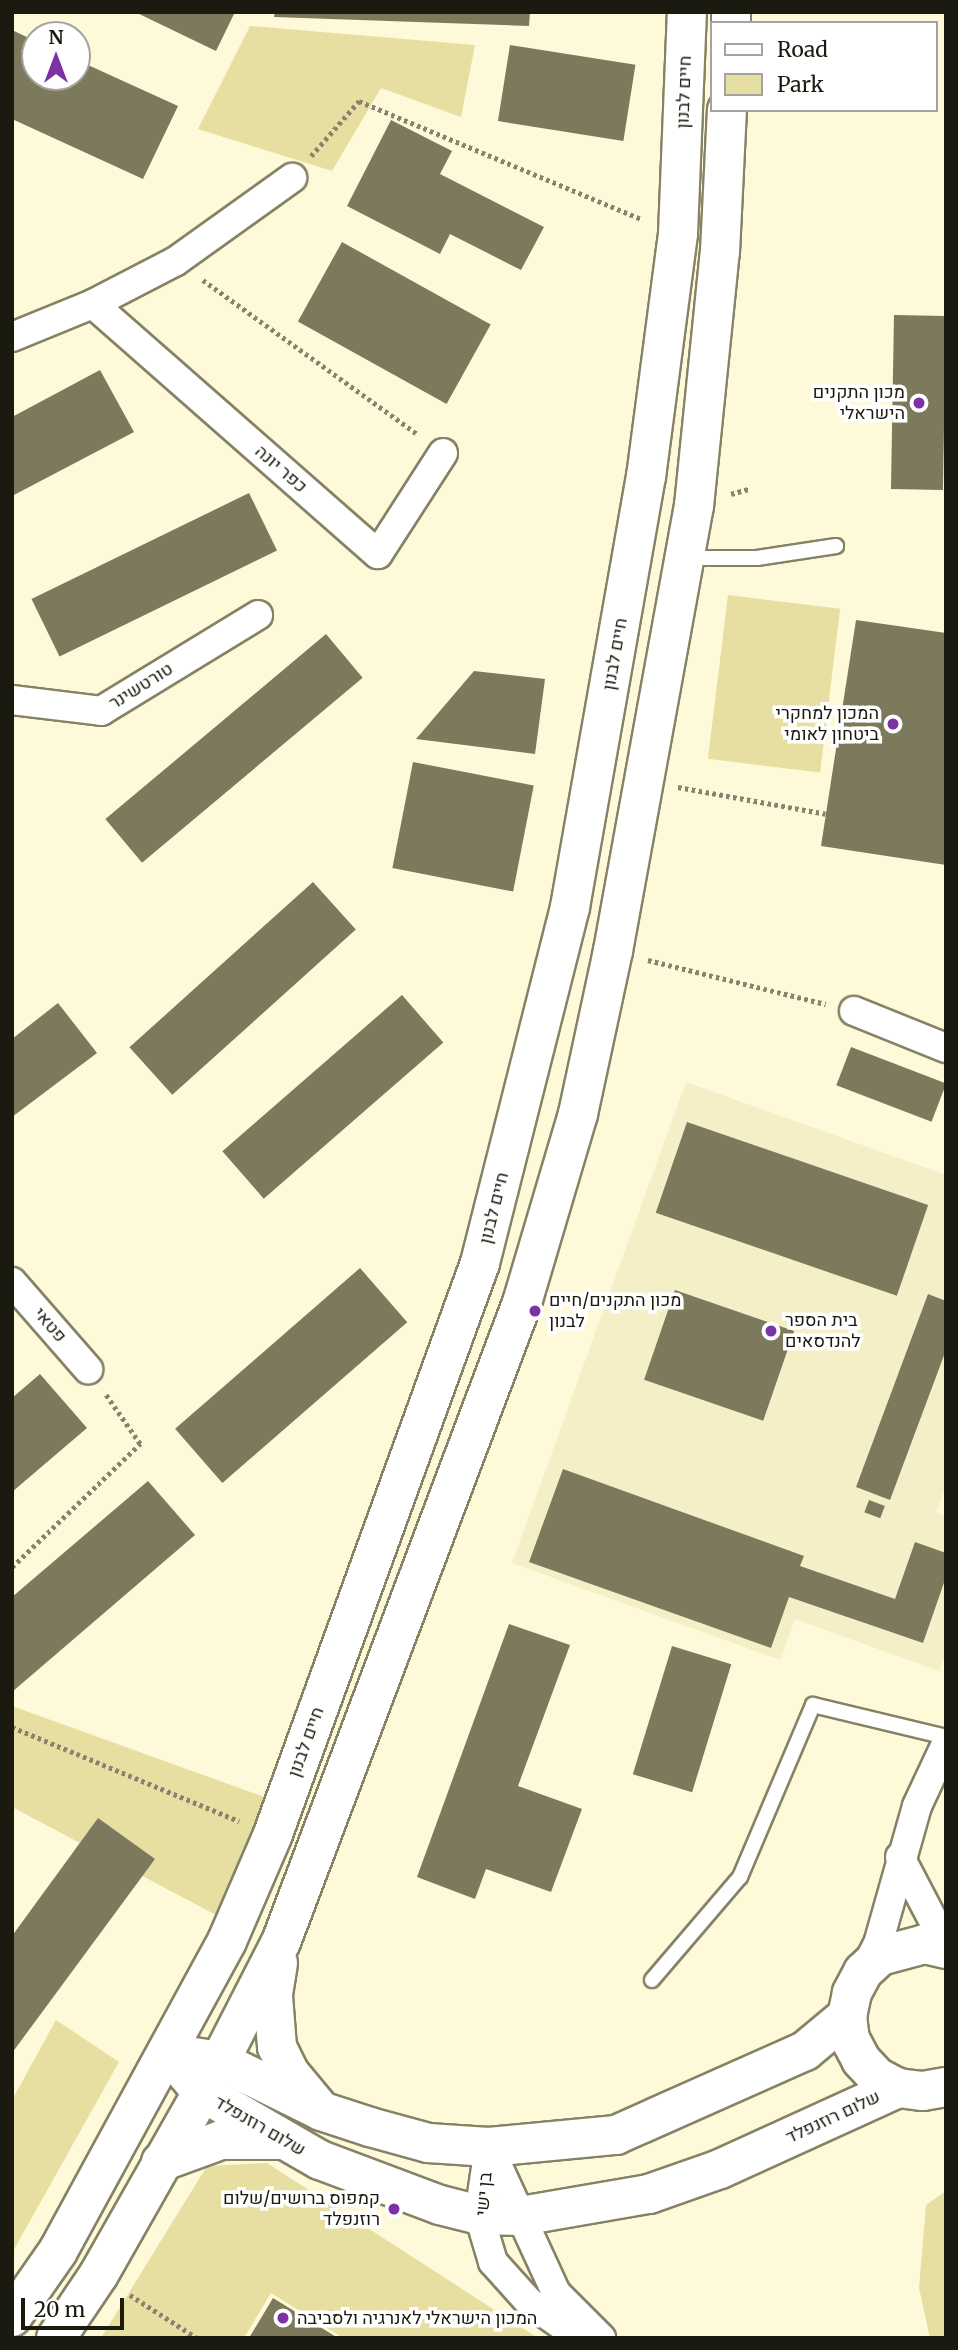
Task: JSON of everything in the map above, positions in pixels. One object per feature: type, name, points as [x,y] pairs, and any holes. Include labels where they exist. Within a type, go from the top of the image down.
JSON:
[{"type":"main road","name":"חיים לבנון","points":[[12,2317],[58,2251],[227,1941],[272,1834],[480,1263],[570,908],[646,477],[678,234],[687,12]]},
{"type":"main road","points":[[56,2338],[99,2274],[211,2077],[281,1942],[522,1303],[578,1114],[613,951],[694,506],[720,252],[727,112]]},
{"type":"main road","points":[[281,1942],[274,1996],[277,2047],[289,2072],[321,2111]]},
{"type":"main road","points":[[946,1947],[925,1944],[902,1947],[880,1956],[863,1972],[852,1993],[847,2016],[850,2039],[860,2060],[877,2077],[898,2088],[923,2091],[946,2087]]},
{"type":"main road","name":"שלום רוזנפלד","points":[[211,2077],[428,2143],[489,2147],[616,2135],[805,2051],[847,2016]]},
{"type":"main road","name":"שלום רוזנפלד","points":[[168,2052],[211,2077],[282,2140],[404,2196],[479,2215],[521,2216],[649,2194],[720,2169],[898,2088]]},
{"type":"main road","points":[[161,2162],[221,2140],[282,2140]]},
{"type":"street","points":[[12,337],[93,304],[176,261],[292,177]]},
{"type":"street","name":"כפר יונה","points":[[93,304],[378,554],[443,453]]},
{"type":"street","name":"טורטשינר","points":[[12,700],[102,711],[258,615]]},
{"type":"street","points":[[854,1012],[946,1048]]},
{"type":"street","name":"פטאי","points":[[12,1282],[88,1369]]},
{"type":"street","points":[[863,1972],[878,1944],[900,1857],[917,1806],[946,1744]]},
{"type":"street","points":[[900,1857],[946,1947]]},
{"type":"street","name":"בן ישי","points":[[489,2147],[479,2215],[493,2262],[506,2281],[580,2338]]},
{"type":"street","name":"בן ישי","points":[[489,2147],[556,2293],[601,2338]]},
{"type":"lane","points":[[684,558],[757,558],[836,546]]},
{"type":"lane","points":[[652,1980],[740,1877],[813,1705],[946,1737]]},
{"type":"path","points":[[292,177],[359,101],[678,234]]},
{"type":"path","points":[[176,261],[443,453]]},
{"type":"path","points":[[696,790],[826,814]]},
{"type":"path","points":[[613,951],[854,1012]]},
{"type":"path","points":[[12,1567],[140,1444],[88,1369]]},
{"type":"path","points":[[12,1727],[272,1834]]},
{"type":"path","points":[[131,2295],[197,2338]]},
{"type":"shaded area","name":"בית הספר להנדסאים","points":[[686,1082],[946,1175],[946,1486],[936,1512],[946,1516],[946,1652],[939,1671],[795,1619],[780,1660],[512,1563]]},
{"type":"green space","points":[[250,26],[475,45],[461,117],[381,88],[332,171],[198,129]]},
{"type":"green space","points":[[728,595],[840,609],[820,773],[708,759]]},
{"type":"green space","points":[[12,1706],[267,1798],[216,1915],[12,1807]]},
{"type":"green space","points":[[56,2020],[119,2062],[12,2253],[12,2100]]},
{"type":"green space","points":[[267,2163],[538,2338],[343,2338],[271,2293],[244,2338],[101,2338],[207,2166]]},
{"type":"green space","points":[[946,2191],[946,2338],[930,2338],[919,2288],[926,2205]]},
{"type":"building","points":[[135,12],[235,12],[216,51]]},
{"type":"building","points":[[275,12],[530,12],[529,26],[274,17]]},
{"type":"building","points":[[12,30],[21,34],[21,91],[91,91],[91,66],[178,106],[143,179],[12,119]]},
{"type":"building","points":[[510,45],[635,65],[623,141],[498,121]]},
{"type":"building","points":[[391,120],[452,151],[440,174],[544,227],[521,270],[450,234],[440,254],[347,206]]},
{"type":"building","points":[[342,242],[491,324],[447,404],[298,322]]},
{"type":"building","name":"מכון התקנים הישראלי","points":[[894,315],[946,316],[943,490],[891,489]]},
{"type":"building","points":[[100,370],[134,432],[12,496],[12,417]]},
{"type":"building","points":[[249,493],[277,551],[60,657],[31,599]]},
{"type":"building","name":"המכון למחקרי ביטחון לאומי","points":[[856,620],[946,633],[946,865],[821,846]]},
{"type":"building","points":[[326,634],[363,678],[142,863],[105,819]]},
{"type":"building","points":[[474,671],[545,679],[535,754],[416,739]]},
{"type":"building","points":[[413,762],[534,785],[513,891],[392,868]]},
{"type":"building","points":[[313,882],[356,930],[172,1095],[129,1047]]},
{"type":"building","points":[[402,995],[443,1043],[264,1199],[222,1151]]},
{"type":"building","points":[[58,1003],[97,1053],[12,1117],[12,1039]]},
{"type":"building","points":[[851,1047],[946,1083],[932,1122],[836,1085]]},
{"type":"building","points":[[687,1122],[928,1205],[897,1296],[656,1213]]},
{"type":"building","points":[[360,1268],[407,1322],[222,1483],[175,1429]]},
{"type":"building","points":[[675,1290],[794,1331],[763,1421],[644,1380]]},
{"type":"building","points":[[928,1294],[946,1301],[946,1350],[890,1500],[856,1487]]},
{"type":"building","points":[[40,1374],[87,1428],[12,1492],[12,1398]]},
{"type":"building","points":[[563,1469],[804,1556],[800,1566],[895,1599],[915,1542],[946,1553],[946,1577],[923,1643],[789,1597],[771,1648],[529,1562]]},
{"type":"building","points":[[148,1481],[195,1535],[12,1692],[12,1597]]},
{"type":"building","points":[[869,1500],[885,1506],[880,1518],[864,1512]]},
{"type":"building","points":[[509,1624],[570,1645],[518,1786],[582,1809],[551,1892],[486,1869],[475,1899],[417,1877]]},
{"type":"building","points":[[672,1646],[731,1664],[692,1792],[633,1774]]},
{"type":"building","points":[[98,1818],[155,1859],[12,2053],[12,1936]]},
{"type":"building","name":"המכון הישראלי לאנרגיה ולסביבה","points":[[273,2298],[338,2338],[249,2338]]},
{"type":"place","name":"מכון התקנים הישראלי","points":[[919,403]]},
{"type":"place","name":"המכון למחקרי ביטחון לאומי","points":[[893,724]]},
{"type":"place","name":"מכון התקנים/חיים לבנון","points":[[535,1311]]},
{"type":"place","name":"בית הספר להנדסאים","points":[[771,1331]]},
{"type":"place","name":"קמפוס ברושים/שלום רוזנפלד","points":[[394,2209]]},
{"type":"place","name":"המכון הישראלי לאנרגיה ולסביבה","points":[[283,2318]]}]
